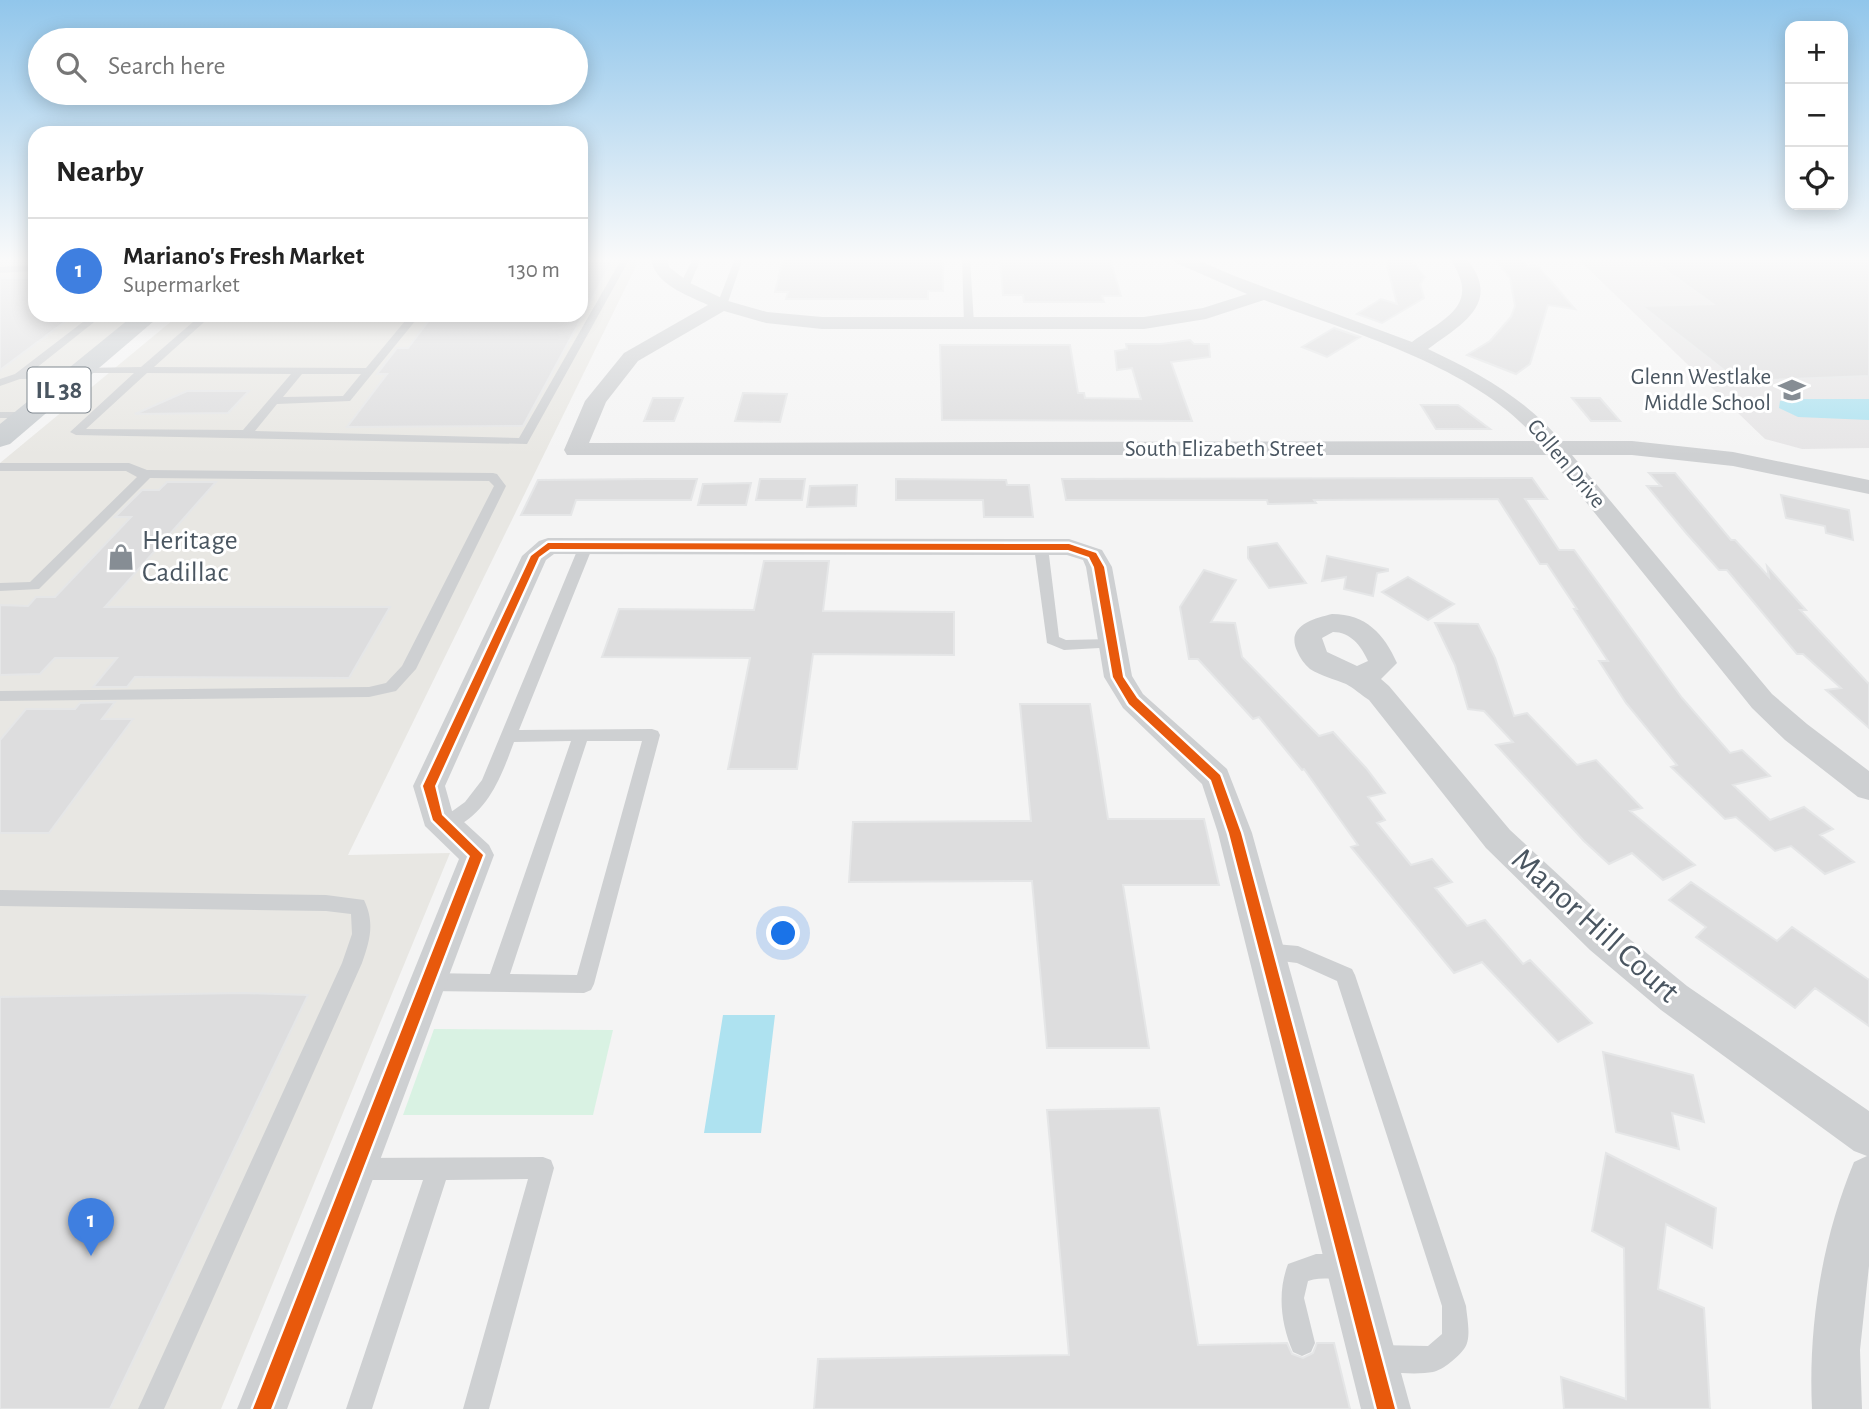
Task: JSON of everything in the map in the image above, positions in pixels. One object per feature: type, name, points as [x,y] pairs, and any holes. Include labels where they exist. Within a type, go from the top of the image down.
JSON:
[{"type":"main road","name":"IL 38","points":[[0,438],[138,324]]},
{"type":"street","name":"South Elizabeth Street","points":[[689,324],[631,357],[596,401],[575,450],[1656,449],[1813,474],[1869,487]]},
{"type":"street","points":[[933,324],[1127,324]]},
{"type":"street","name":"Collen Drive","points":[[1345,324],[1413,349],[1463,372],[1522,412],[1555,448],[1762,701],[1807,741],[1869,788]]},
{"type":"street","points":[[1413,349],[1449,324]]},
{"type":"street","points":[[262,1409],[477,855],[437,817],[429,786],[535,556],[548,546],[586,546],[1069,547],[1093,555],[1098,567],[1118,677],[1133,701],[1216,778],[1235,833],[1386,1409]]},
{"type":"street","name":"Manor Hill Court","points":[[1357,677],[1379,693],[1498,839],[1603,939],[1674,998],[1869,1136]]},
{"type":"street","points":[[1837,1409],[1836,1343],[1839,1296],[1849,1244],[1869,1177]]},
{"type":"lane","points":[[19,376],[87,324]]},
{"type":"lane","points":[[197,324],[76,432],[523,442],[589,324]]},
{"type":"lane","points":[[275,401],[346,399],[366,371],[407,324]]},
{"type":"lane","points":[[0,383],[19,376],[144,370],[366,371]]},
{"type":"lane","points":[[246,434],[299,371]]},
{"type":"lane","points":[[0,415],[28,415]]},
{"type":"lane","points":[[0,467],[129,467],[138,473],[147,474],[494,477],[499,486],[408,669],[391,687],[369,692],[0,696]]},
{"type":"lane","points":[[0,587],[34,586],[147,474]]},
{"type":"lane","points":[[446,825],[467,813],[481,799],[586,546]]},
{"type":"lane","points":[[1041,547],[1052,640],[1064,645],[1112,644]]},
{"type":"lane","points":[[497,983],[581,735]]},
{"type":"lane","points":[[427,982],[584,984],[652,735],[508,736]]},
{"type":"lane","points":[[0,898],[327,903],[357,906],[364,920],[363,932],[352,963],[151,1409]]},
{"type":"lane","points":[[1266,953],[1298,955],[1345,975],[1454,1306],[1455,1340],[1433,1359],[1373,1358]]},
{"type":"lane","points":[[359,1409],[439,1168]]},
{"type":"lane","points":[[355,1169],[542,1168],[476,1409]]},
{"type":"lane","points":[[1302,1343],[1292,1298],[1297,1273],[1316,1266],[1349,1266]]},
{"type":"shaded area","points":[[0,324],[128,324],[0,430]]},
{"type":"shaded area","points":[[168,324],[608,324],[348,855],[450,853],[221,1409],[0,1409],[0,463]]},
{"type":"shaded area","points":[[1645,324],[1869,324],[1869,448],[1802,449],[1765,439]]},
{"type":"green space","points":[[434,1029],[613,1030],[593,1115],[403,1115]]},
{"type":"water","points":[[1869,399],[1869,420],[1798,417],[1779,408],[1780,401]]},
{"type":"water","points":[[723,1015],[775,1015],[761,1133],[704,1133]]},
{"type":"building","points":[[0,324],[62,324],[0,370]]},
{"type":"building","points":[[426,324],[578,324],[523,426],[347,427],[387,374],[377,374],[397,348],[408,348]]},
{"type":"building","points":[[1505,324],[1542,324],[1530,364],[1516,374],[1467,355],[1490,341]]},
{"type":"building","points":[[1665,324],[1869,324],[1869,376],[1738,381]]},
{"type":"building","points":[[1334,328],[1360,337],[1327,357],[1302,347]]},
{"type":"building","points":[[1190,340],[1194,344],[1209,344],[1210,357],[1171,362],[1192,421],[942,420],[940,345],[1070,345],[1078,393],[1084,393],[1085,398],[1141,399],[1132,368],[1117,370],[1115,351],[1127,349],[1126,344],[1161,344]]},
{"type":"building","points":[[187,391],[249,391],[228,413],[135,414]]},
{"type":"building","points":[[743,393],[787,394],[780,422],[735,421]]},
{"type":"building","points":[[653,398],[683,398],[674,421],[644,421]]},
{"type":"building","points":[[1572,398],[1600,398],[1620,421],[1591,421]]},
{"type":"building","points":[[1421,405],[1458,405],[1490,429],[1436,429]]},
{"type":"building","points":[[1649,473],[1675,473],[1731,540],[1735,540],[1769,577],[1767,566],[1806,610],[1800,610],[1869,684],[1869,728],[1826,690],[1841,688],[1803,654],[1797,654],[1727,570],[1719,570],[1687,534],[1647,486],[1661,486]]},
{"type":"building","points":[[1532,478],[1547,499],[1525,499],[1559,550],[1574,550],[1682,698],[1730,753],[1742,750],[1770,776],[1733,785],[1770,820],[1804,807],[1833,829],[1820,835],[1854,862],[1825,874],[1791,846],[1775,851],[1736,817],[1725,819],[1671,767],[1677,765],[1626,703],[1599,661],[1608,661],[1574,609],[1577,609],[1547,564],[1540,564],[1498,499],[1314,500],[1316,503],[1268,504],[1267,500],[1066,500],[1062,479]]},
{"type":"building","points":[[697,479],[691,500],[576,500],[571,515],[521,515],[538,480]]},
{"type":"building","points":[[760,479],[805,479],[802,500],[756,500]]},
{"type":"building","points":[[896,479],[1006,480],[1007,485],[1029,485],[1033,517],[984,517],[983,500],[896,500]]},
{"type":"building","name":"Heritage Cadillac","points":[[167,482],[216,482],[105,607],[390,607],[349,678],[135,677],[127,687],[93,687],[117,658],[55,658],[40,674],[0,675],[0,605],[28,606],[36,597],[55,597],[131,517],[115,517],[142,490],[159,490]]},
{"type":"building","points":[[751,483],[746,505],[698,505],[703,484]]},
{"type":"building","points":[[857,485],[856,506],[807,507],[810,486]]},
{"type":"building","points":[[1781,495],[1849,510],[1853,540],[1826,533],[1825,526],[1786,518]]},
{"type":"building","points":[[1277,543],[1306,583],[1269,588],[1248,558],[1248,547]]},
{"type":"building","points":[[1327,556],[1388,571],[1377,573],[1373,596],[1344,589],[1346,577],[1322,581]]},
{"type":"building","points":[[764,561],[829,561],[823,611],[954,612],[954,655],[813,654],[797,769],[728,769],[750,658],[602,657],[619,609],[754,610]]},
{"type":"building","points":[[1204,570],[1236,580],[1211,622],[1235,623],[1242,657],[1319,736],[1333,732],[1366,768],[1385,793],[1368,797],[1385,820],[1377,823],[1411,865],[1432,859],[1452,882],[1435,888],[1467,926],[1485,920],[1523,964],[1530,960],[1592,1023],[1558,1042],[1482,962],[1454,973],[1351,847],[1358,845],[1304,769],[1302,770],[1259,717],[1253,719],[1198,659],[1189,659],[1180,607]]},
{"type":"building","points":[[1408,577],[1454,604],[1428,620],[1382,592]]},
{"type":"building","points":[[1435,623],[1478,624],[1495,658],[1514,716],[1527,713],[1577,765],[1596,760],[1642,808],[1630,811],[1695,865],[1663,880],[1632,853],[1609,864],[1584,841],[1496,745],[1513,742],[1484,711],[1468,709],[1455,665]]},
{"type":"building","points":[[115,702],[102,719],[133,719],[49,833],[0,833],[0,740],[26,709],[75,709],[80,703]]},
{"type":"building","points":[[1020,704],[1090,704],[1108,819],[1204,819],[1219,885],[1123,885],[1149,1048],[1047,1048],[1032,881],[849,882],[853,822],[1031,821]]},
{"type":"building","points":[[1691,882],[1777,941],[1792,927],[1869,980],[1869,1026],[1815,988],[1795,1008],[1696,937],[1706,927],[1669,900]]},
{"type":"building","points":[[243,993],[308,995],[110,1409],[0,1409],[0,997]]},
{"type":"building","points":[[1603,1052],[1693,1075],[1704,1122],[1672,1113],[1679,1149],[1616,1132]]},
{"type":"building","points":[[1159,1108],[1198,1345],[1287,1343],[1292,1354],[1303,1358],[1313,1353],[1317,1343],[1334,1343],[1350,1409],[814,1409],[818,1359],[1069,1355],[1047,1110]]},
{"type":"building","points":[[1606,1153],[1716,1208],[1712,1248],[1666,1224],[1658,1289],[1704,1308],[1710,1409],[1564,1409],[1561,1377],[1626,1399],[1624,1248],[1592,1231]]},
{"type":"cycle path","points":[[262,1409],[477,855],[437,817],[429,786],[535,556],[548,546],[1069,547],[1093,555],[1099,567],[1118,677],[1133,701],[1216,778],[1235,833],[1386,1409]]},
{"type":"place","name":"Glenn Westlake Middle School","points":[[1792,390]]},
{"type":"place","name":"Heritage Cadillac","points":[[121,557]]},
{"type":"place","name":"Mariano's Fresh Market","points":[[91,1256]]}]
